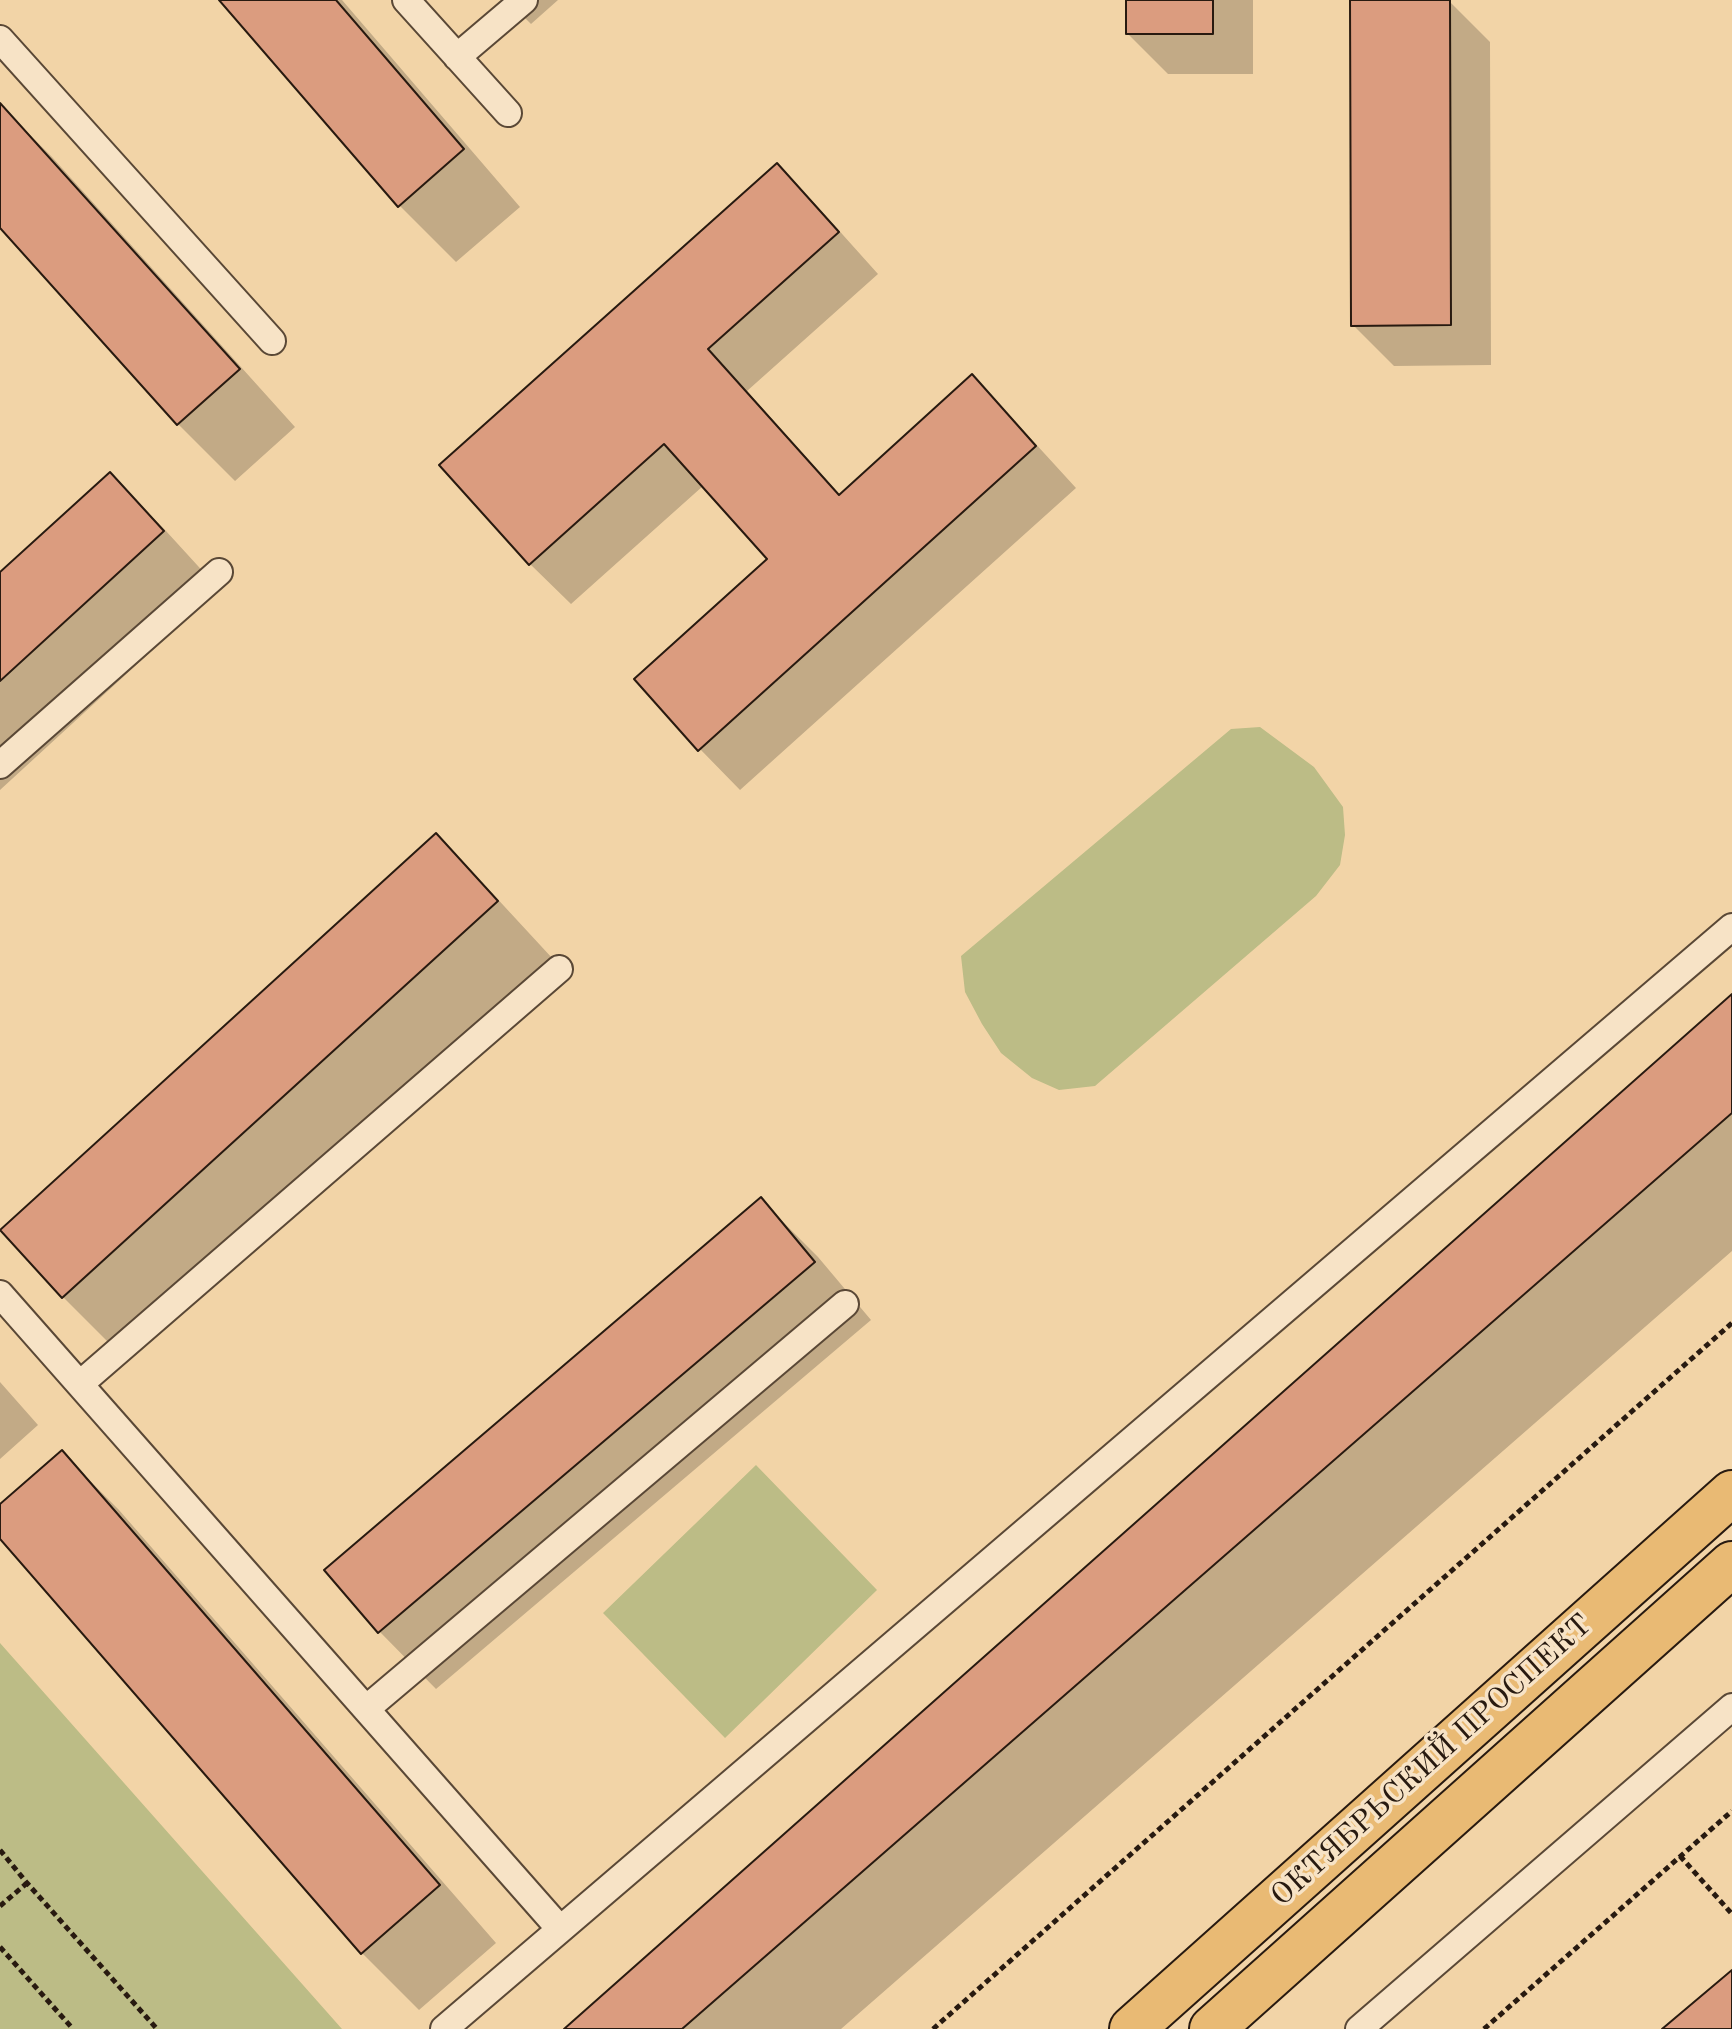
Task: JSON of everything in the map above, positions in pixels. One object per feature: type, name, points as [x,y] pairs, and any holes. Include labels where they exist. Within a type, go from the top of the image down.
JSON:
[{"type":"main road","name":"ОКТЯБРЬСКИЙ ПРОСПЕКТ","points":[[1132,2029],[1732,1493]]},
{"type":"main road","name":"ОКТЯБРЬСКИЙ ПРОСПЕКТ","points":[[1212,2029],[1732,1564]]},
{"type":"lane","points":[[406,0],[508,113]]},
{"type":"lane","points":[[457,57],[524,0]]},
{"type":"lane","points":[[0,39],[272,341]]},
{"type":"lane","points":[[0,765],[219,572]]},
{"type":"lane","points":[[444,2029],[1732,927]]},
{"type":"lane","points":[[80,1384],[559,969]]},
{"type":"lane","points":[[0,1294],[560,1929]]},
{"type":"lane","points":[[366,1709],[845,1304]]},
{"type":"lane","points":[[1359,2029],[1732,1707]]},
{"type":"path","points":[[933,2029],[1732,1323]]},
{"type":"path","points":[[1484,2029],[1732,1811]]},
{"type":"path","points":[[0,1850],[157,2029]]},
{"type":"path","points":[[1680,1856],[1732,1914]]},
{"type":"path","points":[[0,1906],[27,1883]]},
{"type":"path","points":[[0,1947],[73,2029]]},
{"type":"green space","points":[[1260,727],[1314,767],[1343,807],[1345,835],[1340,865],[1316,896],[1095,1086],[1059,1090],[1032,1078],[1001,1053],[982,1024],[965,992],[961,956],[1231,729]]},
{"type":"green space","points":[[756,1465],[877,1590],[725,1738],[603,1613]]},
{"type":"green space","points":[[0,1643],[342,2029],[0,2029]]},
{"type":"building","points":[[219,0],[336,0],[464,149],[398,207]]},
{"type":"building","points":[[1126,0],[1213,0],[1213,34],[1126,34]]},
{"type":"building","points":[[1350,0],[1450,0],[1451,325],[1351,326]]},
{"type":"building","points":[[0,103],[240,369],[177,425],[0,228]]},
{"type":"building","points":[[777,163],[839,232],[708,349],[839,495],[972,374],[1036,446],[698,751],[634,679],[767,559],[664,444],[529,565],[439,465]]},
{"type":"building","points":[[110,472],[164,531],[0,681],[0,572]]},
{"type":"building","points":[[436,833],[498,901],[62,1298],[0,1230]]},
{"type":"building","points":[[1732,994],[1732,1113],[682,2029],[564,2029]]},
{"type":"building","points":[[761,1197],[815,1262],[378,1633],[324,1570]]},
{"type":"building","points":[[62,1450],[440,1885],[361,1954],[0,1539],[0,1504]]},
{"type":"building","points":[[1732,1970],[1732,2029],[1662,2029]]}]
